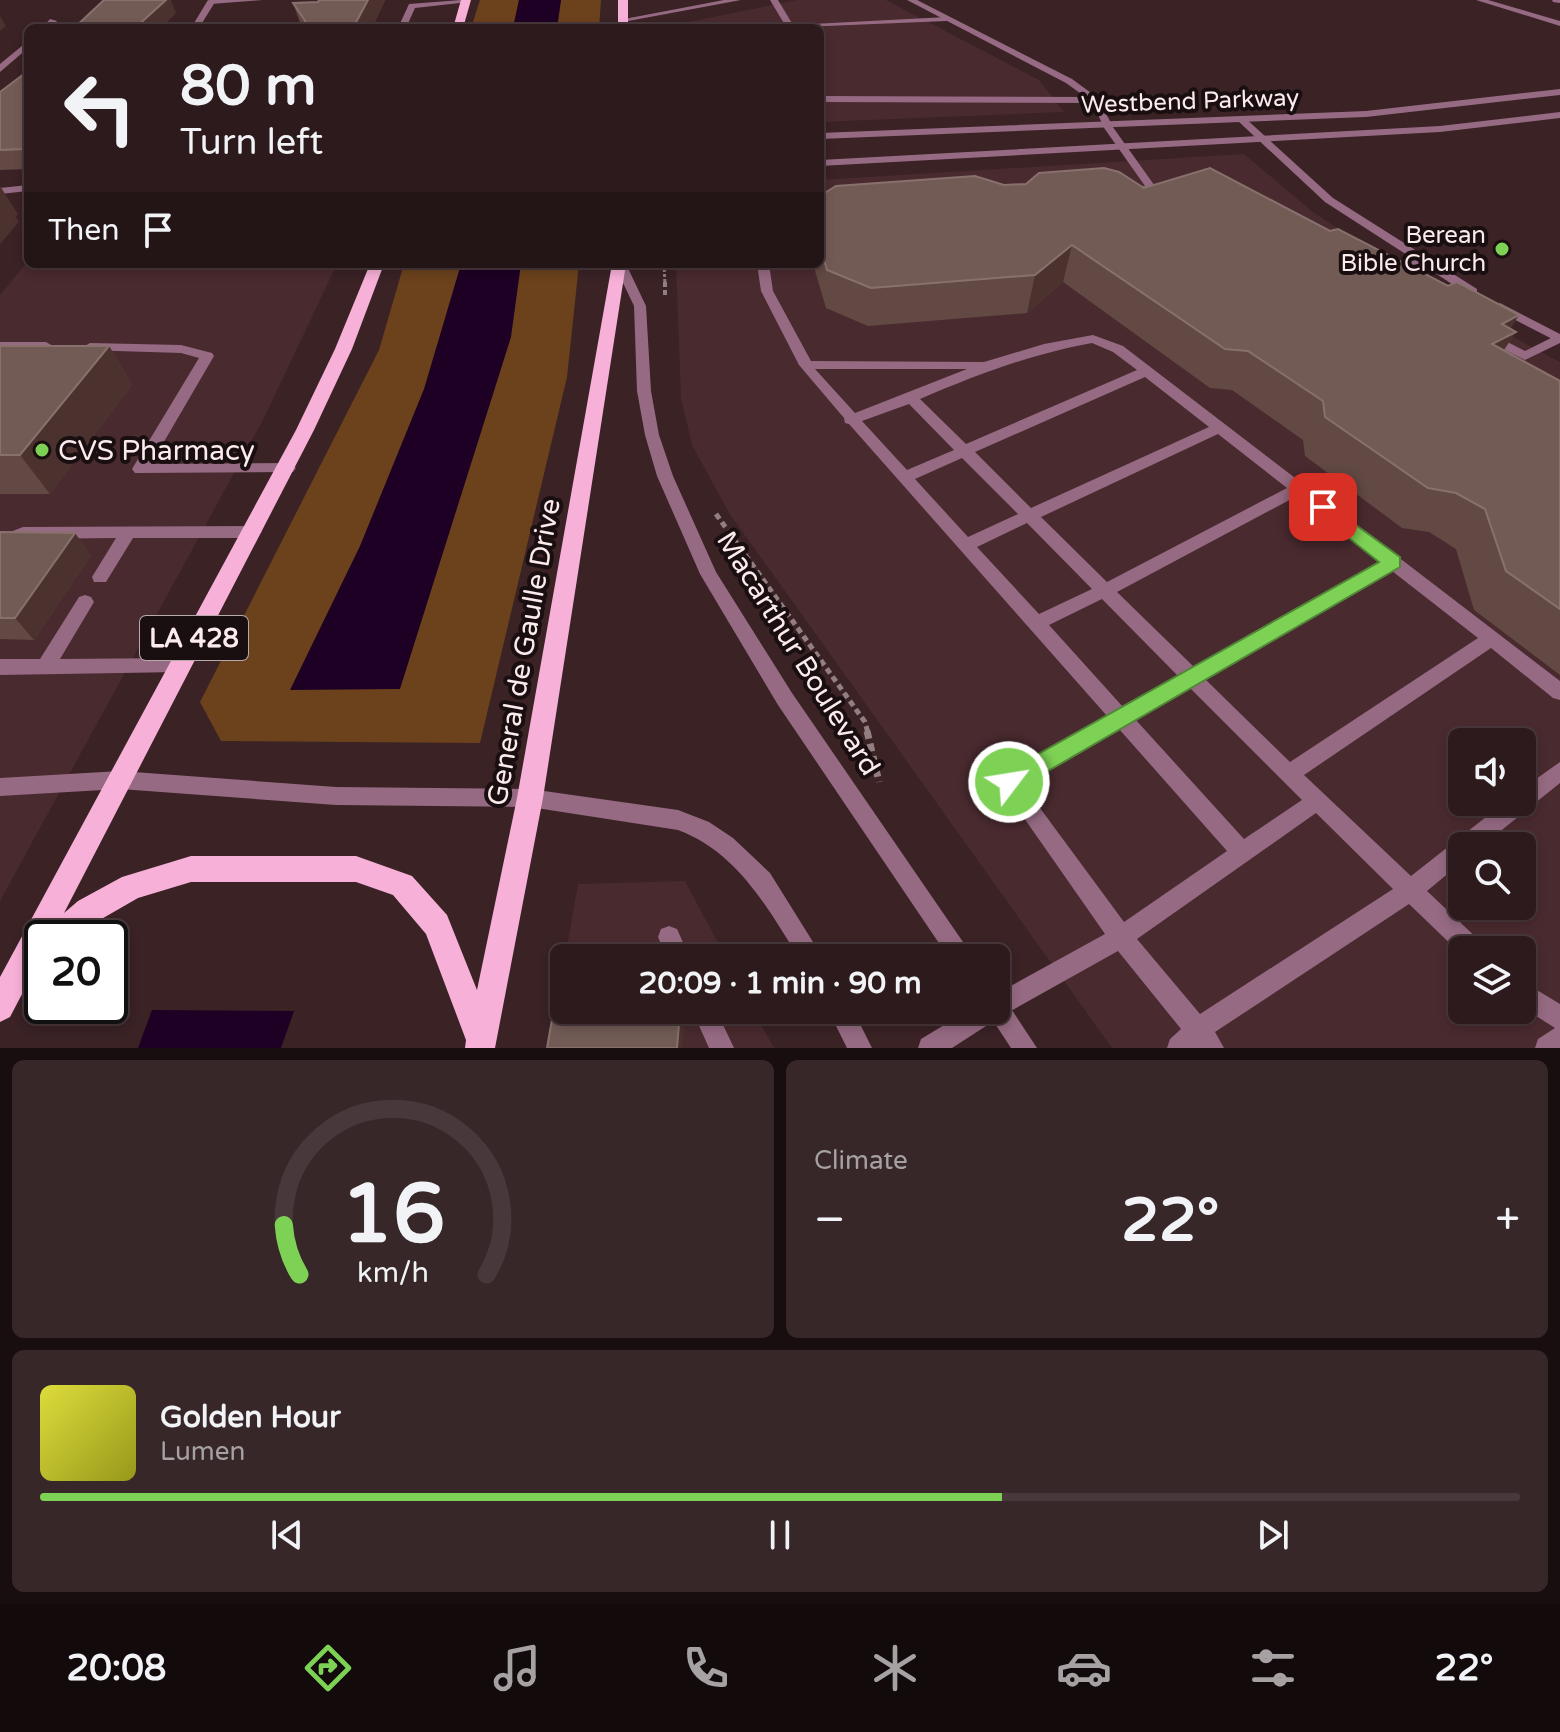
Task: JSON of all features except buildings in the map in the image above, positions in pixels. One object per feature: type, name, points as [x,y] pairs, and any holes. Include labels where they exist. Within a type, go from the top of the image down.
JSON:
[{"type":"main road","points":[[623,0],[623,24]]},
{"type":"main road","points":[[459,24],[466,1]]},
{"type":"main road","name":"LA 428","points":[[51,920],[180,665],[288,468],[340,362],[375,268]]},
{"type":"main road","name":"General de Gaulle Drive","points":[[481,1044],[530,798],[618,268]]},
{"type":"main road","points":[[77,920],[132,886],[191,869],[356,869],[402,885],[437,925],[481,1044]]},
{"type":"main road","name":"LA 428","points":[[3,997],[24,969]]},
{"type":"street","points":[[197,24],[211,2],[255,0]]},
{"type":"street","points":[[623,24],[737,0]]},
{"type":"street","points":[[774,0],[789,24]]},
{"type":"street","points":[[911,0],[1069,81],[1095,100],[1122,147],[1159,188],[1121,191]]},
{"type":"street","points":[[1480,0],[1560,24]]},
{"type":"street","points":[[404,24],[412,6],[466,1]]},
{"type":"street","points":[[824,26],[947,19]]},
{"type":"street","points":[[50,24],[53,21]]},
{"type":"street","points":[[0,69],[24,48]]},
{"type":"street","name":"Westbend Parkway","points":[[824,136],[1366,114],[1560,92]]},
{"type":"street","points":[[824,99],[1095,100]]},
{"type":"street","name":"Westbend Parkway","points":[[824,163],[1440,129],[1560,115]]},
{"type":"street","points":[[1241,119],[1329,200],[1422,261],[1560,339],[1529,361],[1471,327]]},
{"type":"street","points":[[0,191],[24,188]]},
{"type":"street","points":[[1390,284],[1376,277],[1422,261]]},
{"type":"street","name":"Macarthur Boulevard","points":[[621,268],[640,306],[644,391],[652,435],[665,476],[708,574],[785,699],[953,944]]},
{"type":"street","points":[[764,268],[767,291],[806,365],[850,420],[1243,853]]},
{"type":"street","points":[[850,420],[988,365],[1093,339],[1118,349],[1560,692]]},
{"type":"street","points":[[0,346],[181,349],[207,356],[140,469],[288,468]]},
{"type":"street","points":[[806,365],[988,365]]},
{"type":"street","points":[[903,478],[1146,371]]},
{"type":"street","points":[[911,398],[1289,774],[1458,936]]},
{"type":"street","points":[[964,546],[1030,518],[1220,427]]},
{"type":"street","points":[[1035,624],[1299,489]]},
{"type":"street","points":[[0,542],[23,533],[254,532]]},
{"type":"street","points":[[100,577],[128,533]]},
{"type":"street","points":[[1205,1039],[1121,937],[1009,782],[1393,562]]},
{"type":"street","points":[[45,667],[85,602]]},
{"type":"street","points":[[1289,774],[1491,639]]},
{"type":"street","points":[[0,667],[180,665]]},
{"type":"street","points":[[1536,791],[1560,771]]},
{"type":"street","points":[[0,787],[120,780],[336,796],[530,798],[678,820],[702,829],[726,845],[762,880],[803,944]]},
{"type":"street","points":[[1010,998],[1121,937],[1317,801]]},
{"type":"street","points":[[1484,832],[1504,816]]},
{"type":"street","points":[[1179,1048],[1205,1039],[1448,861]]},
{"type":"street","points":[[1536,1002],[1560,1018]]},
{"type":"street","points":[[711,1024],[722,1048]]},
{"type":"street","points":[[847,1024],[860,1048]]},
{"type":"street","points":[[930,1048],[969,1024]]},
{"type":"street","points":[[1008,1024],[1025,1048]]},
{"type":"street","points":[[1547,1048],[1560,1038]]},
{"type":"path","points":[[664,268],[665,309]]},
{"type":"path","points":[[710,505],[865,722],[882,795]]},
{"type":"shaded area","points":[[480,0],[519,0],[514,24],[472,24]]},
{"type":"shaded area","points":[[519,0],[561,0],[558,24],[514,24]]},
{"type":"shaded area","points":[[561,0],[601,0],[599,24],[558,24]]},
{"type":"shaded area","points":[[797,0],[886,0],[1039,80],[1064,112],[824,122],[824,24],[678,24]]},
{"type":"shaded area","points":[[1244,154],[1313,212],[1454,305],[1560,362],[1560,1048],[1112,1048],[729,513],[692,445],[681,398],[676,268],[824,268],[824,180]]},
{"type":"shaded area","points":[[24,266],[335,268],[263,420],[0,901],[0,295]]},
{"type":"shaded area","points":[[403,268],[579,268],[567,377],[480,743],[221,741],[200,702],[379,350]]},
{"type":"shaded area","points":[[460,268],[520,268],[511,337],[400,689],[290,690],[360,546],[424,389]]},
{"type":"shaded area","points":[[685,881],[719,944],[567,944],[578,884]]},
{"type":"shaded area","points":[[152,1010],[294,1011],[281,1048],[138,1048]]},
{"type":"shaded area","points":[[553,1024],[761,1024],[774,1048],[549,1048]]},
{"type":"place","name":"Berean Bible Church","points":[[1502,249]]},
{"type":"place","name":"CVS Pharmacy","points":[[42,450]]},
{"type":"route","points":[[1009,782],[1393,562],[1323,507]]}]
